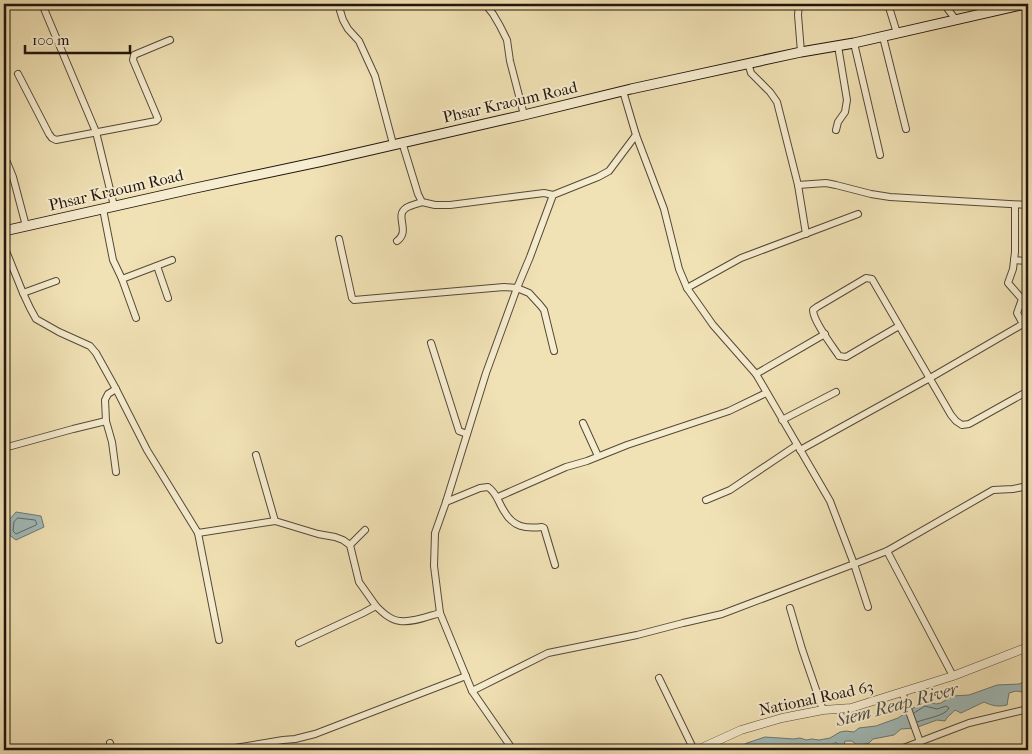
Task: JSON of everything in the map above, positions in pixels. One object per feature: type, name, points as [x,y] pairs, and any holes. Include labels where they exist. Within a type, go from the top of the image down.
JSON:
[{"type":"main road","name":"Phsar Kraoum Road","points":[[4,231],[748,63],[854,43],[1027,4]]},
{"type":"street","points":[[42,4],[96,132],[114,206]]},
{"type":"street","points":[[338,4],[343,20],[359,41],[375,76],[398,143],[422,202]]},
{"type":"street","points":[[485,4],[507,40],[510,61],[524,115]]},
{"type":"street","points":[[799,4],[801,52]]},
{"type":"street","points":[[888,4],[897,33]]},
{"type":"street","points":[[944,4],[956,20]]},
{"type":"street","points":[[882,37],[906,130]]},
{"type":"street","points":[[18,74],[52,138],[56,140],[156,121],[158,120],[132,60],[134,55],[170,40]]},
{"type":"street","points":[[854,43],[880,155]]},
{"type":"street","points":[[836,130],[838,122],[845,112],[847,100],[838,46]]},
{"type":"street","points":[[748,63],[752,73],[777,102],[798,186],[806,234]]},
{"type":"street","points":[[623,91],[636,134],[664,209],[679,269],[687,288],[713,325],[756,374],[830,501],[868,607]]},
{"type":"street","points":[[397,241],[404,232],[402,214],[404,210],[422,202],[450,206],[544,193],[552,195],[609,171],[636,134]]},
{"type":"street","points":[[4,155],[13,177],[26,226]]},
{"type":"street","points":[[798,186],[826,184],[890,197],[1028,206]]},
{"type":"street","points":[[513,750],[472,691],[440,612],[434,566],[435,533],[486,373],[552,195]]},
{"type":"street","points":[[706,500],[730,490],[799,447],[1026,327],[1017,313],[1022,299],[1008,283],[1013,268],[1015,252],[1015,205]]},
{"type":"street","points":[[103,209],[113,260],[136,318]]},
{"type":"street","points":[[687,288],[741,258],[858,214]]},
{"type":"street","points":[[339,240],[354,300],[504,287],[517,288],[529,293],[544,310],[554,352]]},
{"type":"street","points":[[4,246],[22,293],[38,321],[93,348],[147,450],[198,534],[219,640]]},
{"type":"street","points":[[122,279],[172,260]]},
{"type":"street","points":[[1014,260],[1028,261]]},
{"type":"street","points":[[157,266],[168,298]]},
{"type":"street","points":[[899,326],[846,357],[839,356],[813,315],[813,310],[866,278],[874,281],[951,415],[962,424],[969,424],[1028,391]]},
{"type":"street","points":[[22,293],[56,281]]},
{"type":"street","points":[[756,374],[824,334]]},
{"type":"street","points":[[431,342],[459,431],[467,434]]},
{"type":"street","points":[[116,389],[108,394],[105,400],[106,421],[112,442],[116,472]]},
{"type":"street","points":[[782,420],[836,392]]},
{"type":"street","points":[[498,497],[566,467],[729,411],[766,393]]},
{"type":"street","points":[[4,448],[106,421]]},
{"type":"street","points":[[583,423],[598,456]]},
{"type":"street","points":[[256,456],[274,521]]},
{"type":"street","points":[[472,691],[548,653],[637,635],[722,614],[887,552],[993,490],[1028,486]]},
{"type":"street","points":[[446,502],[480,488],[488,487],[498,497],[509,518],[519,526],[544,528],[555,565]]},
{"type":"street","points":[[198,534],[274,521],[318,534],[335,536],[350,546],[359,582],[376,606],[387,616],[400,621],[419,620],[440,612]]},
{"type":"street","points":[[350,546],[365,530]]},
{"type":"street","points":[[887,552],[953,676]]},
{"type":"street","points":[[299,643],[376,606]]},
{"type":"street","points":[[790,608],[823,710]]},
{"type":"street","name":"National Road 63","points":[[695,750],[741,730],[782,718],[823,710],[851,708],[953,676],[1028,647]]},
{"type":"street","points":[[234,750],[304,737],[466,676]]},
{"type":"street","points":[[660,678],[695,750]]},
{"type":"street","points":[[902,692],[919,739]]},
{"type":"street","points":[[898,750],[919,739],[969,723],[1028,710]]},
{"type":"water","points":[[16,512],[41,516],[44,527],[16,540],[8,534],[9,520]]},
{"type":"water","points":[[1028,680],[1028,693],[1016,691],[1009,693],[1007,705],[996,706],[984,702],[961,713],[955,710],[945,721],[937,720],[915,728],[901,729],[894,735],[873,739],[869,743],[858,746],[852,741],[845,741],[844,746],[838,747],[836,742],[831,746],[819,747],[798,745],[767,750],[761,748],[734,750],[765,737],[800,738],[806,740],[830,738],[840,732],[854,732],[859,728],[876,726],[898,718],[924,701],[936,704],[941,703],[952,696],[969,695],[997,685],[1019,684]]},
{"type":"water label","name":"Siem Reap River","points":[[897,705]]}]
